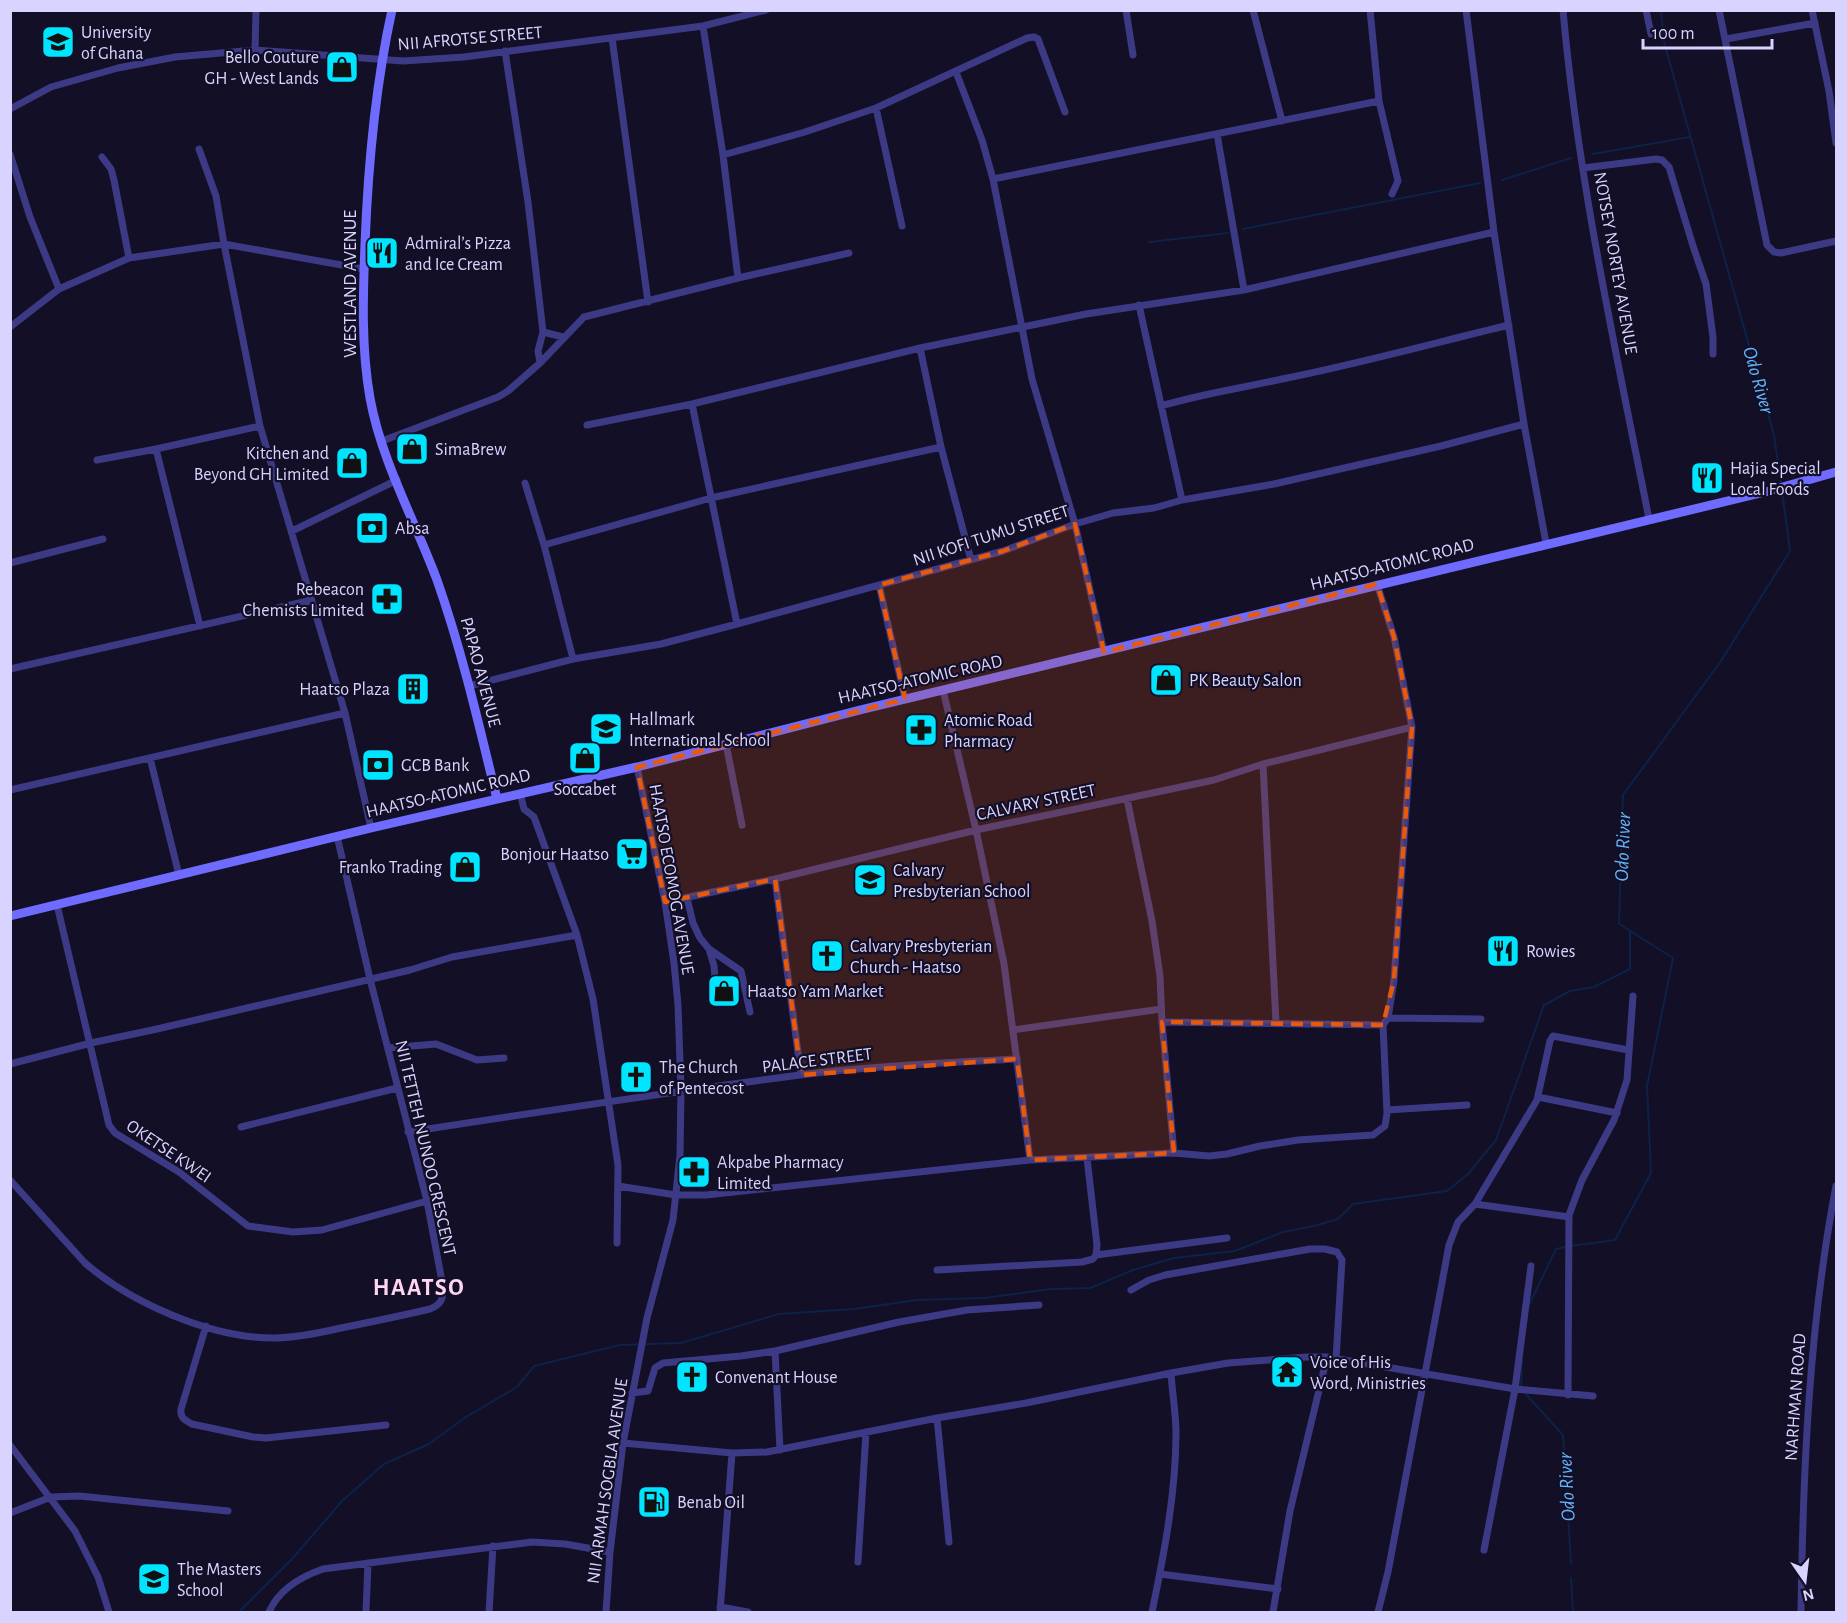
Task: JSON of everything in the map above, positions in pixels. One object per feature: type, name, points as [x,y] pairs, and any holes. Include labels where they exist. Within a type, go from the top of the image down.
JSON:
[{"type":"main road","name":"WESTLAND AVENUE","points":[[392,10],[381,59],[367,190],[363,312],[367,373],[370,399],[382,441],[438,584]]},
{"type":"main road","name":"HAATSO-ATOMIC ROAD","points":[[10,916],[637,766],[1546,543],[1769,491],[1836,472]]},
{"type":"main road","name":"PAPAO AVENUE","points":[[438,584],[469,686],[497,799]]},
{"type":"street","points":[[255,50],[256,10]]},
{"type":"street","name":"NII AFROTSE STREET","points":[[10,109],[37,93],[70,81],[175,57],[255,50],[421,60],[703,26],[766,10]]},
{"type":"street","points":[[1126,10],[1133,55]]},
{"type":"street","points":[[1253,10],[1282,121]]},
{"type":"street","points":[[1370,10],[1379,101],[1398,181],[1392,194]]},
{"type":"street","points":[[1466,10],[1494,232],[1524,424],[1546,543]]},
{"type":"street","name":"NOTSEY NORTEY AVENUE","points":[[1563,10],[1569,72],[1583,168],[1649,519]]},
{"type":"street","points":[[1646,10],[1651,34]]},
{"type":"street","points":[[1719,10],[1767,245],[1774,252],[1780,253],[1836,241]]},
{"type":"street","points":[[1812,10],[1829,91],[1836,143]]},
{"type":"street","points":[[1726,39],[1815,23]]},
{"type":"street","points":[[703,26],[723,155],[738,278]]},
{"type":"street","points":[[723,155],[806,132],[876,108],[1027,38],[1034,37],[1038,39],[1065,112]]},
{"type":"street","points":[[612,38],[648,302]]},
{"type":"street","points":[[505,51],[528,202],[543,332],[538,351],[540,363]]},
{"type":"street","points":[[956,72],[982,140],[993,179],[1032,379],[1075,524],[1104,652]]},
{"type":"street","points":[[993,179],[1379,101]]},
{"type":"street","points":[[876,108],[902,226]]},
{"type":"street","points":[[1217,134],[1244,290]]},
{"type":"street","points":[[199,149],[216,196],[260,426],[345,713],[371,828]]},
{"type":"street","points":[[10,154],[30,217],[59,289]]},
{"type":"street","points":[[102,157],[111,169],[114,180],[129,258]]},
{"type":"street","points":[[1583,168],[1656,159],[1662,160],[1669,167],[1706,284],[1713,354]]},
{"type":"street","points":[[588,425],[692,404],[920,348],[1139,305],[1244,290],[1494,232]]},
{"type":"street","points":[[10,327],[59,289],[129,258],[224,244],[364,269]]},
{"type":"street","points":[[382,441],[498,397],[508,391],[540,363],[584,317],[849,253]]},
{"type":"street","points":[[1139,305],[1182,500]]},
{"type":"street","points":[[1161,406],[1216,392],[1282,380],[1509,325]]},
{"type":"street","points":[[543,332],[563,337]]},
{"type":"street","points":[[920,348],[940,447],[971,560]]},
{"type":"street","points":[[692,404],[737,624]]},
{"type":"street","name":"NII KOFI TUMU STREET","points":[[469,686],[573,659],[661,644],[737,624],[1003,551],[1075,524],[1113,513],[1154,508],[1182,500],[1274,483],[1441,446],[1524,424]]},
{"type":"street","points":[[98,460],[260,426]]},
{"type":"street","points":[[544,545],[711,498],[940,447]]},
{"type":"street","points":[[156,449],[200,626]]},
{"type":"street","points":[[292,531],[397,480]]},
{"type":"street","points":[[525,483],[544,545],[573,659]]},
{"type":"street","points":[[10,563],[103,538]]},
{"type":"street","points":[[618,1186],[676,1195],[731,1193],[1030,1160],[1174,1153],[1227,1155],[1260,1146],[1298,1140],[1372,1135],[1385,1126],[1387,1110],[1383,1025],[1388,1018],[1394,980],[1412,727],[1394,637],[1377,584]]},
{"type":"street","points":[[879,585],[905,699]]},
{"type":"street","points":[[10,669],[312,600]]},
{"type":"street","points":[[943,690],[1004,964],[1030,1160]]},
{"type":"street","points":[[10,790],[345,713]]},
{"type":"street","name":"CALVARY STREET","points":[[665,902],[776,879],[976,830],[1214,780],[1263,764],[1412,727]]},
{"type":"street","points":[[726,744],[742,825]]},
{"type":"street","points":[[150,758],[179,875]]},
{"type":"street","points":[[1263,764],[1276,1023]]},
{"type":"street","name":"HAATSO ECOMOG AVENUE","points":[[637,766],[665,902],[678,1005],[681,1091],[680,1155],[673,1220],[647,1318]]},
{"type":"street","points":[[519,793],[524,809],[534,817],[577,935],[593,999],[618,1165],[617,1243]]},
{"type":"street","points":[[1127,799],[1152,921],[1160,976],[1174,1153]]},
{"type":"street","name":"NII TETTEH NUNOO CRESCENT","points":[[10,1180],[96,1273],[136,1298],[185,1320],[251,1337],[290,1338],[436,1307],[443,1298],[443,1287],[427,1201],[370,979],[337,836]]},
{"type":"street","points":[[776,879],[801,1075]]},
{"type":"street","points":[[687,898],[693,923],[700,938],[709,949],[741,971],[750,1012]]},
{"type":"street","name":"OKETSE KWEI","points":[[57,905],[111,1129],[179,1172],[248,1226],[293,1232],[322,1230],[427,1201]]},
{"type":"street","points":[[10,1064],[91,1043],[410,970],[452,957],[577,935]]},
{"type":"street","points":[[709,949],[714,966],[717,1002]]},
{"type":"street","points":[[1568,1395],[1569,1217],[1582,1180],[1617,1113],[1628,1080],[1633,996]]},
{"type":"street","points":[[1013,1030],[1161,1009]]},
{"type":"street","points":[[1388,1018],[1481,1019]]},
{"type":"street","points":[[1162,1022],[1383,1025]]},
{"type":"street","points":[[1378,1612],[1388,1572],[1449,1245],[1458,1222],[1475,1204],[1538,1097],[1553,1036],[1628,1050]]},
{"type":"street","points":[[388,1047],[436,1044],[477,1060],[504,1058]]},
{"type":"street","name":"PALACE STREET","points":[[408,1132],[608,1101],[801,1075],[910,1065],[1017,1059]]},
{"type":"street","points":[[241,1127],[397,1088]]},
{"type":"street","points":[[1538,1097],[1617,1113]]},
{"type":"street","points":[[1387,1110],[1467,1105]]},
{"type":"street","points":[[1087,1158],[1098,1245],[1096,1255]]},
{"type":"street","name":"NARHMAN ROAD","points":[[1801,1612],[1802,1539],[1812,1351],[1821,1276],[1836,1186]]},
{"type":"street","points":[[1475,1204],[1569,1217]]},
{"type":"street","points":[[937,1270],[1082,1262],[1096,1255],[1227,1238]]},
{"type":"street","points":[[1131,1290],[1149,1280],[1165,1275],[1310,1249],[1336,1252],[1342,1260],[1336,1359]]},
{"type":"street","points":[[1484,1550],[1515,1389],[1531,1266]]},
{"type":"street","points":[[633,1393],[648,1391],[655,1368],[663,1363],[775,1351],[899,1322],[956,1312],[1039,1305]]},
{"type":"street","name":"NII ARMAH SOGBLA AVENUE","points":[[606,1612],[610,1552],[623,1443],[647,1318]]},
{"type":"street","points":[[206,1326],[181,1409],[181,1416],[184,1420],[192,1424],[253,1437],[386,1425]]},
{"type":"street","points":[[775,1351],[780,1450]]},
{"type":"street","points":[[623,1443],[753,1454],[1026,1403],[1170,1372],[1307,1357],[1336,1359],[1515,1389],[1593,1396]]},
{"type":"street","points":[[1273,1612],[1290,1511],[1327,1358]]},
{"type":"street","points":[[1152,1612],[1160,1574],[1176,1455],[1176,1429],[1170,1372]]},
{"type":"street","points":[[937,1418],[949,1542]]},
{"type":"street","points":[[858,1562],[866,1432]]},
{"type":"street","points":[[10,1445],[75,1531],[87,1552],[110,1612]]},
{"type":"street","points":[[732,1453],[720,1610],[748,1612]]},
{"type":"street","points":[[10,1514],[51,1497],[104,1497],[228,1512]]},
{"type":"street","points":[[269,1612],[281,1593],[307,1574],[323,1569],[532,1542],[565,1544],[610,1552]]},
{"type":"street","points":[[489,1612],[493,1546]]},
{"type":"street","points":[[366,1612],[368,1563]]},
{"type":"street","points":[[1160,1574],[1278,1589]]},
{"type":"highlighted area","points":[[1075,524],[1104,652],[1377,584],[1394,637],[1412,727],[1394,980],[1383,1025],[1162,1022],[1174,1153],[1030,1160],[1017,1059],[801,1075],[775,879],[665,902],[637,767],[905,699],[879,585],[1003,551]]},
{"type":"waterway","name":"Odo River","points":[[1661,10],[1664,42],[1774,435],[1781,484]]},
{"type":"waterway","points":[[1593,154],[1690,137]]},
{"type":"waterway","points":[[1502,180],[1571,158]]},
{"type":"waterway","points":[[1243,229],[1480,183]]},
{"type":"waterway","points":[[1149,242],[1228,233]]},
{"type":"waterway","name":"Odo River","points":[[1571,1246],[1615,1240],[1651,1173],[1647,1086],[1673,958],[1619,924],[1623,795],[1721,661],[1790,551],[1782,490]]},
{"type":"waterway","points":[[239,1612],[292,1559],[342,1501],[384,1464],[429,1444],[466,1417],[517,1387],[534,1366],[620,1345],[681,1343],[779,1314],[854,1309],[917,1300],[984,1298],[1051,1289],[1090,1288],[1133,1270],[1174,1258],[1235,1251],[1283,1232],[1338,1219],[1353,1204],[1447,1191],[1468,1174],[1496,1140],[1544,1005],[1570,991],[1594,987],[1630,969],[1630,931]]},
{"type":"waterway","name":"Odo River","points":[[1529,1305],[1556,1249],[1566,1247]]},
{"type":"waterway","name":"Odo River","points":[[1521,1388],[1522,1360]]},
{"type":"waterway","name":"Odo River","points":[[1524,1392],[1563,1435],[1571,1563]]},
{"type":"waterway","points":[[1571,1578],[1573,1612]]},
{"type":"place","name":"University of Ghana","points":[[58,42]]},
{"type":"place","name":"Bello Couture GH - West Lands","points":[[342,67]]},
{"type":"place","name":"Admiral’s Pizza and Ice Cream","points":[[382,253]]},
{"type":"place","name":"SimaBrew","points":[[412,449]]},
{"type":"place","name":"Kitchen and Beyond GH Limited","points":[[352,463]]},
{"type":"place","name":"Hajia Special Local Foods","points":[[1707,478]]},
{"type":"place","name":"Absa","points":[[372,528]]},
{"type":"place","name":"Rebeacon Chemists Limited","points":[[387,599]]},
{"type":"place","name":"PK Beauty Salon","points":[[1166,680]]},
{"type":"place","name":"Haatso Plaza","points":[[413,689]]},
{"type":"place","name":"Hallmark International School","points":[[606,729]]},
{"type":"place","name":"Atomic Road Pharmacy","points":[[921,730]]},
{"type":"place","name":"Soccabet","points":[[585,758]]},
{"type":"place","name":"GCB Bank","points":[[378,765]]},
{"type":"place","name":"Bonjour Haatso","points":[[632,854]]},
{"type":"place","name":"Franko Trading","points":[[465,867]]},
{"type":"place","name":"Calvary Presbyterian School","points":[[870,880]]},
{"type":"place","name":"Rowies","points":[[1503,951]]},
{"type":"place","name":"Calvary Presbyterian Church - Haatso","points":[[827,956]]},
{"type":"place","name":"Haatso Yam Market","points":[[724,991]]},
{"type":"place","name":"The Church of Pentecost","points":[[636,1077]]},
{"type":"place","name":"Akpabe Pharmacy Limited","points":[[694,1172]]},
{"type":"place","name":"Voice of His Word, Ministries","points":[[1287,1372]]},
{"type":"place","name":"Convenant House","points":[[692,1377]]},
{"type":"place","name":"Benab Oil","points":[[654,1502]]},
{"type":"place","name":"The Masters School","points":[[154,1579]]},
{"type":"district","name":"HAATSO","points":[[419,1287]]}]
